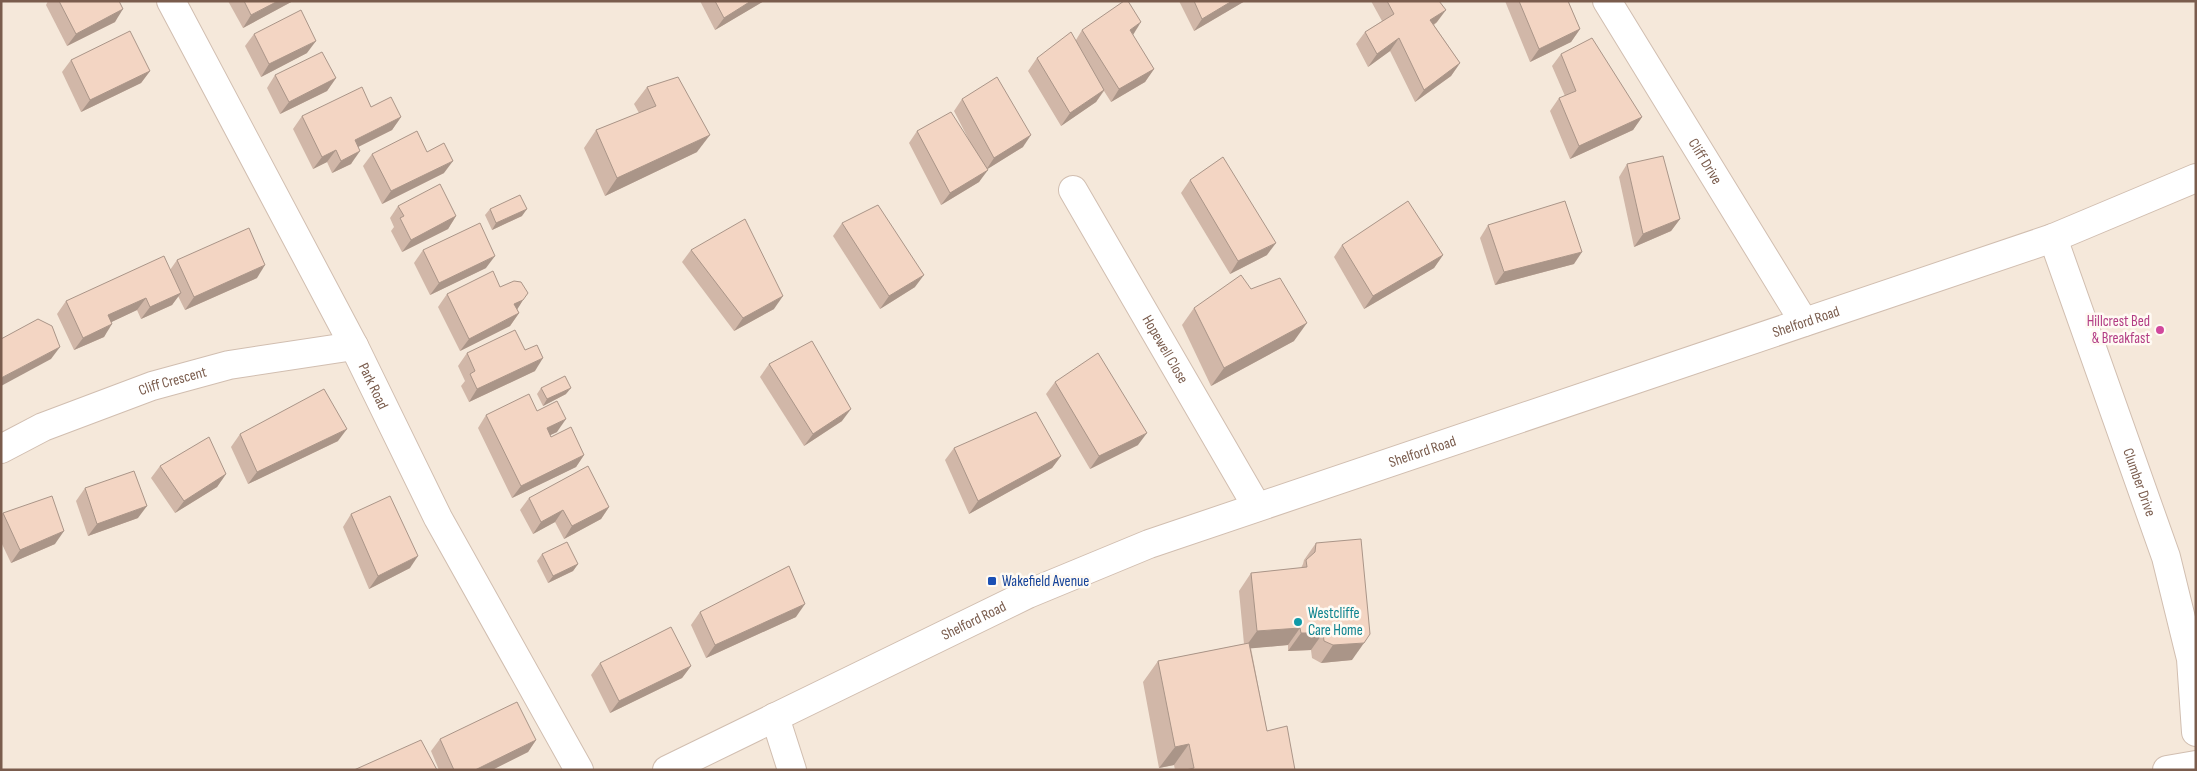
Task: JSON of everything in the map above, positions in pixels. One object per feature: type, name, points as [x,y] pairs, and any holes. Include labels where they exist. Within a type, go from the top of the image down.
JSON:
[{"type":"street","name":"Park Road","points":[[171,1],[354,346],[438,518],[579,770]]},
{"type":"street","name":"Cliff Drive","points":[[1607,1],[1804,322]]},
{"type":"street","name":"Shelford Road","points":[[667,770],[1028,594],[1149,544],[2053,238],[2196,178]]},
{"type":"street","name":"Hopewell Close","points":[[1073,190],[1258,507]]},
{"type":"street","name":"Clumber Drive","points":[[2053,238],[2166,557],[2192,659],[2196,732]]},
{"type":"street","name":"Cliff Crescent","points":[[1,449],[43,426],[152,386],[229,365],[354,346]]},
{"type":"street","points":[[775,717],[792,770]]},
{"type":"street","points":[[2167,770],[2196,765]]},
{"type":"shaded area","points":[[1,1],[2196,1],[2196,770],[1,770]]},
{"type":"building","points":[[59,1],[119,1],[123,9],[76,34]]},
{"type":"building","points":[[244,1],[278,1],[251,15]]},
{"type":"building","points":[[715,1],[751,1],[724,18]]},
{"type":"building","points":[[1124,1],[1128,1],[1141,22],[1130,30],[1154,69],[1119,89],[1082,30]]},
{"type":"building","points":[[1194,1],[1232,1],[1202,19]]},
{"type":"building","points":[[1387,1],[1439,1],[1446,10],[1430,20],[1460,63],[1424,90],[1399,38],[1377,54],[1365,32],[1394,14]]},
{"type":"building","points":[[1519,1],[1568,1],[1580,29],[1539,49]]},
{"type":"building","points":[[301,10],[316,41],[269,64],[254,34]]},
{"type":"building","points":[[130,31],[150,71],[90,100],[71,60]]},
{"type":"building","points":[[1071,32],[1104,90],[1070,113],[1037,58]]},
{"type":"building","points":[[1592,38],[1642,117],[1579,146],[1559,98],[1576,91],[1561,54]]},
{"type":"building","points":[[322,52],[336,78],[289,102],[275,75]]},
{"type":"building","points":[[678,77],[710,135],[617,178],[596,130],[656,106],[647,87]]},
{"type":"building","points":[[997,77],[1031,135],[994,158],[962,99]]},
{"type":"building","points":[[362,87],[371,107],[391,97],[401,117],[355,140],[360,151],[341,161],[336,150],[322,157],[302,116]]},
{"type":"building","points":[[951,112],[988,170],[950,193],[917,131]]},
{"type":"building","points":[[417,131],[427,152],[444,143],[453,161],[391,191],[372,154]]},
{"type":"building","points":[[1663,156],[1680,219],[1643,234],[1627,164]]},
{"type":"building","points":[[1223,157],[1276,243],[1238,261],[1190,180]]},
{"type":"building","points":[[440,184],[456,216],[411,240],[400,218],[404,216],[398,206]]},
{"type":"building","points":[[520,195],[527,209],[496,223],[490,209]]},
{"type":"building","points":[[1408,201],[1443,255],[1373,296],[1342,245]]},
{"type":"building","points":[[1565,201],[1582,252],[1504,272],[1488,225]]},
{"type":"building","points":[[878,205],[924,275],[889,296],[842,223]]},
{"type":"building","points":[[745,219],[783,296],[743,318],[691,250]]},
{"type":"building","points":[[480,223],[495,256],[439,283],[423,250]]},
{"type":"building","points":[[249,228],[265,265],[194,297],[177,260]]},
{"type":"building","points":[[164,256],[181,293],[150,307],[146,298],[108,315],[112,324],[83,338],[66,301]]},
{"type":"building","points":[[493,271],[500,287],[514,281],[521,282],[528,293],[523,300],[514,304],[519,313],[469,339],[447,294]]},
{"type":"building","points":[[1241,275],[1251,289],[1280,278],[1307,323],[1224,368],[1194,308]]},
{"type":"building","points":[[38,319],[52,326],[60,347],[1,378],[1,339]]},
{"type":"building","points":[[515,330],[525,350],[537,345],[543,358],[477,389],[470,374],[475,371],[467,353]]},
{"type":"building","points":[[812,341],[851,409],[813,434],[769,364]]},
{"type":"building","points":[[1098,353],[1147,433],[1099,456],[1055,382]]},
{"type":"building","points":[[565,376],[571,388],[547,399],[541,388]]},
{"type":"building","points":[[324,389],[347,429],[257,472],[240,434]]},
{"type":"building","points":[[529,394],[537,411],[557,401],[566,419],[547,428],[551,437],[571,427],[584,455],[521,486],[486,415]]},
{"type":"building","points":[[1036,412],[1061,456],[978,501],[954,448]]},
{"type":"building","points":[[209,437],[226,474],[184,501],[160,466]]},
{"type":"building","points":[[588,466],[609,507],[572,526],[563,510],[541,522],[529,498]]},
{"type":"building","points":[[134,471],[147,506],[97,524],[85,488]]},
{"type":"building","points":[[52,496],[64,531],[20,550],[3,513]]},
{"type":"building","points":[[390,496],[418,556],[378,576],[351,514]]},
{"type":"building","name":"Westcliffe Care Home","points":[[1361,539],[1370,634],[1364,643],[1333,645],[1324,641],[1323,633],[1301,633],[1300,628],[1257,631],[1251,573],[1307,567],[1306,560],[1315,552],[1316,543]]},
{"type":"building","points":[[567,542],[578,564],[553,576],[542,554]]},
{"type":"building","points":[[789,566],[805,604],[715,645],[700,612]]},
{"type":"building","points":[[671,627],[691,666],[619,701],[600,663]]},
{"type":"building","points":[[1249,643],[1267,731],[1287,726],[1295,770],[1186,770],[1194,768],[1189,744],[1175,747],[1158,661]]},
{"type":"building","points":[[517,702],[536,740],[475,770],[454,770],[440,739]]},
{"type":"building","points":[[421,740],[437,770],[354,770]]},
{"type":"place","name":"Hillcrest Bed & Breakfast","points":[[2160,330]]},
{"type":"place","name":"Wakefield Avenue","points":[[992,581]]},
{"type":"place","name":"Westcliffe Care Home","points":[[1298,622]]}]
